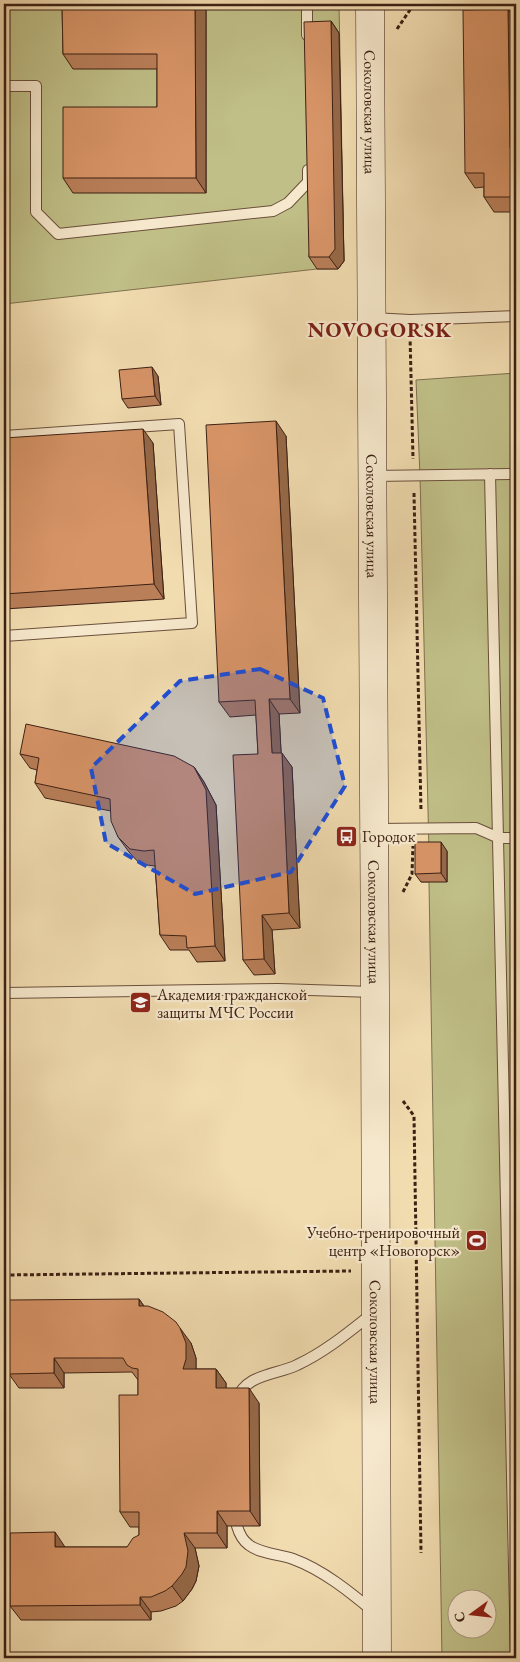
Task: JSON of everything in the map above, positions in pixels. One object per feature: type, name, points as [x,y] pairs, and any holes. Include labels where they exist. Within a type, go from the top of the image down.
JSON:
[{"type":"street","name":"Соколовская улица","points":[[370,4],[375,829],[377,1658]]},
{"type":"lane","points":[[307,4],[307,44]]},
{"type":"lane","points":[[4,86],[36,86],[36,212],[58,234],[273,211],[288,202],[308,182],[308,163]]},
{"type":"lane","points":[[372,318],[410,320],[516,316]]},
{"type":"lane","points":[[4,436],[179,424],[192,623],[4,636]]},
{"type":"lane","points":[[490,474],[516,1658]]},
{"type":"lane","points":[[373,476],[516,474]]},
{"type":"lane","points":[[375,829],[476,828],[499,838],[516,838]]},
{"type":"lane","points":[[4,993],[278,989],[375,992]]},
{"type":"lane","points":[[236,1403],[238,1394],[248,1383],[257,1378],[297,1366],[322,1352],[376,1311]]},
{"type":"lane","points":[[237,1526],[243,1539],[249,1545],[257,1550],[292,1558],[311,1567],[356,1597],[377,1614]]},
{"type":"path","points":[[393,33],[410,10],[410,4]]},
{"type":"path","points":[[403,892],[412,874],[412,848],[421,830],[410,320]]},
{"type":"path","points":[[403,1100],[414,1116],[420,1553]]},
{"type":"path","points":[[4,1275],[359,1271]]},
{"type":"highlighted area","points":[[260,669],[323,698],[345,786],[291,872],[195,894],[106,843],[91,768],[180,681]]},
{"type":"shaded area","points":[[4,4],[339,4],[344,261],[338,269],[317,269],[4,304]]},
{"type":"shaded area","name":"Учебно-тренировочный центр «Новогорск»","points":[[516,373],[516,1658],[442,1658],[429,882],[421,882],[429,851],[416,380]]},
{"type":"building","points":[[62,4],[195,4],[196,178],[63,178],[63,107],[157,107],[157,54],[63,54]]},
{"type":"building","points":[[508,9],[510,148],[516,148],[516,197],[484,197],[484,173],[465,173],[463,10]]},
{"type":"building","points":[[331,21],[335,249],[329,257],[309,257],[304,22]]},
{"type":"building","points":[[152,367],[155,396],[122,399],[119,370]]},
{"type":"building","points":[[276,421],[290,699],[269,699],[272,753],[282,753],[289,913],[262,915],[264,959],[243,960],[233,755],[258,754],[255,700],[219,702],[206,425]]},
{"type":"building","points":[[143,429],[154,584],[4,594],[4,438]]},
{"type":"building","points":[[26,724],[174,756],[194,767],[206,790],[215,946],[187,948],[186,936],[160,935],[154,850],[130,849],[118,837],[111,821],[110,799],[35,783],[39,758],[20,754]]},
{"type":"building","points":[[415,842],[441,842],[441,873],[415,874]]},
{"type":"building","points":[[139,1299],[139,1306],[148,1306],[163,1312],[176,1322],[180,1328],[186,1343],[186,1359],[183,1369],[216,1369],[216,1388],[249,1388],[250,1511],[217,1511],[217,1533],[184,1533],[188,1551],[186,1567],[182,1574],[165,1591],[151,1597],[140,1597],[140,1605],[10,1606],[10,1533],[55,1532],[55,1547],[127,1547],[133,1538],[139,1535],[139,1512],[120,1512],[119,1395],[138,1395],[138,1369],[127,1365],[123,1358],[54,1358],[54,1373],[9,1374],[8,1300]]},
{"type":"place","name":"Городок","points":[[346,836]]},
{"type":"place","name":"Академия гражданской защиты МЧС России","points":[[141,1003]]},
{"type":"place","name":"Учебно-тренировочный центр «Новогорск»","points":[[476,1241]]},
{"type":"district","name":"NOVOGORSK","points":[[380,330]]}]
